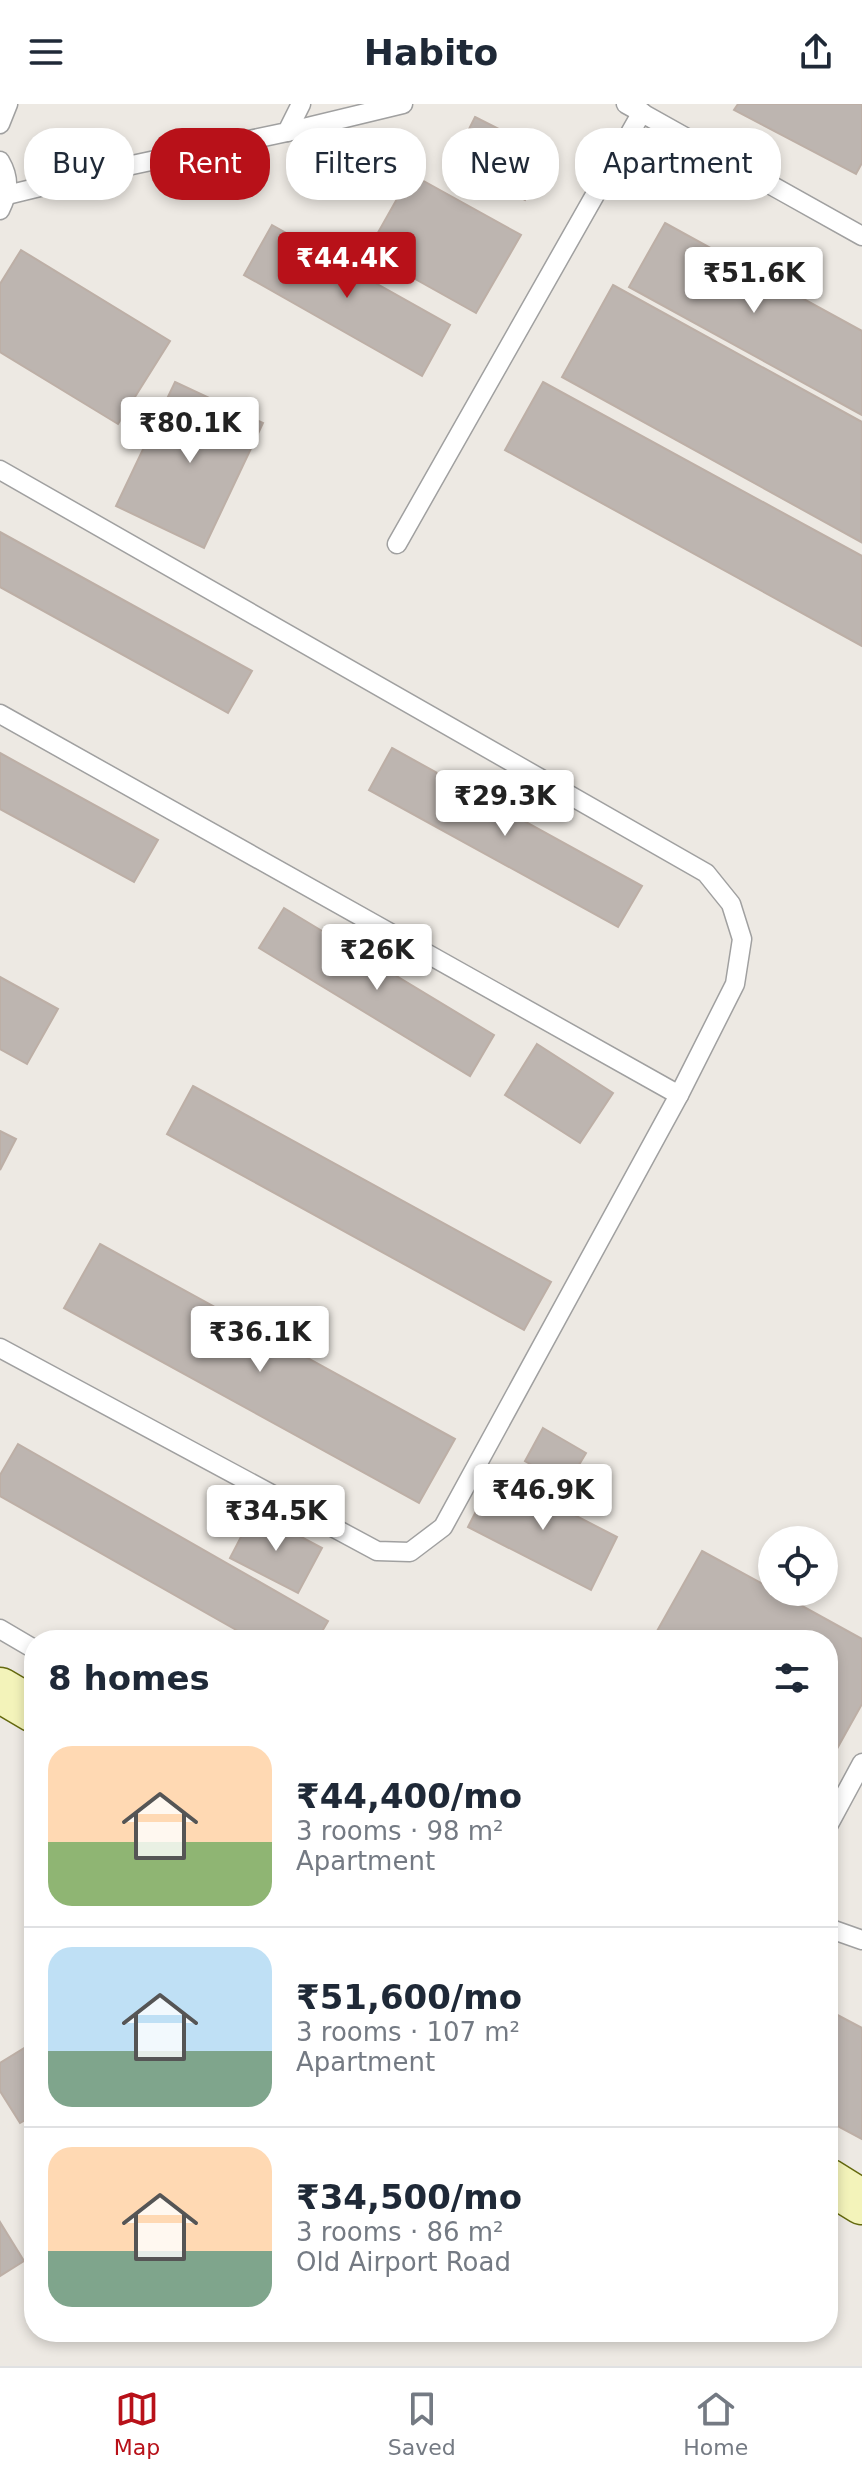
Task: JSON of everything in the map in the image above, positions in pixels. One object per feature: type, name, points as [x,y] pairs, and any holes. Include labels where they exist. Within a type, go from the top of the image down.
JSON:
[{"type":"main road","points":[[0,1690],[24,1704]]},
{"type":"main road","points":[[838,2187],[862,2202]]},
{"type":"lane","points":[[0,124],[8,104]]},
{"type":"lane","points":[[289,128],[301,104]]},
{"type":"lane","points":[[304,128],[403,104]]},
{"type":"lane","points":[[397,544],[634,108],[862,236]]},
{"type":"lane","points":[[0,161],[5,170],[4,202],[118,168],[286,132]]},
{"type":"lane","points":[[0,470],[706,873],[731,904],[742,939],[735,984],[679,1095],[443,1527],[410,1552],[377,1551],[0,1348]]},
{"type":"lane","points":[[0,714],[679,1095]]},
{"type":"lane","points":[[0,1629],[24,1643]]},
{"type":"lane","points":[[838,1807],[862,1763]]},
{"type":"lane","points":[[838,1932],[862,1940]]},
{"type":"building","points":[[738,104],[862,104],[862,163],[856,174],[781,135],[781,128],[768,128],[734,110]]},
{"type":"building","points":[[475,117],[497,128],[470,128]]},
{"type":"building","points":[[426,182],[442,191],[442,200],[458,200],[521,235],[476,313],[367,252],[396,200],[426,200]]},
{"type":"building","points":[[665,223],[862,331],[862,415],[629,287]]},
{"type":"building","points":[[272,225],[450,325],[422,376],[244,275]]},
{"type":"building","points":[[21,250],[170,341],[118,424],[0,352],[0,284]]},
{"type":"building","points":[[613,285],[862,422],[861,542],[562,377]]},
{"type":"building","points":[[175,382],[263,423],[204,548],[116,506]]},
{"type":"building","points":[[543,382],[862,556],[862,646],[505,450]]},
{"type":"building","points":[[0,532],[252,671],[228,713],[0,587]]},
{"type":"building","points":[[392,748],[642,886],[618,927],[369,790]]},
{"type":"building","points":[[0,753],[158,840],[134,882],[0,809]]},
{"type":"building","points":[[284,908],[494,1035],[470,1076],[259,948]]},
{"type":"building","points":[[0,977],[58,1009],[27,1064],[0,1049]]},
{"type":"building","points":[[537,1044],[613,1093],[580,1143],[505,1095]]},
{"type":"building","points":[[193,1086],[551,1282],[524,1330],[167,1134]]},
{"type":"building","points":[[0,1131],[16,1139],[0,1170]]},
{"type":"building","points":[[100,1244],[455,1439],[419,1503],[64,1308]]},
{"type":"building","points":[[543,1428],[586,1453],[567,1485],[525,1461]]},
{"type":"building","points":[[18,1444],[328,1621],[323,1630],[236,1630],[0,1496],[0,1475]]},
{"type":"building","points":[[495,1474],[617,1537],[591,1590],[468,1527]]},
{"type":"building","points":[[254,1512],[322,1548],[298,1593],[230,1558]]},
{"type":"building","points":[[702,1551],[758,1581],[758,1606],[802,1606],[862,1639],[862,1704],[838,1747],[838,1630],[658,1630]]},
{"type":"building","points":[[838,2015],[862,2028],[862,2139],[838,2126]]},
{"type":"building","points":[[24,2048],[24,2121],[20,2123],[0,2091],[0,2063]]},
{"type":"building","points":[[0,2222],[24,2261],[0,2276]]}]
